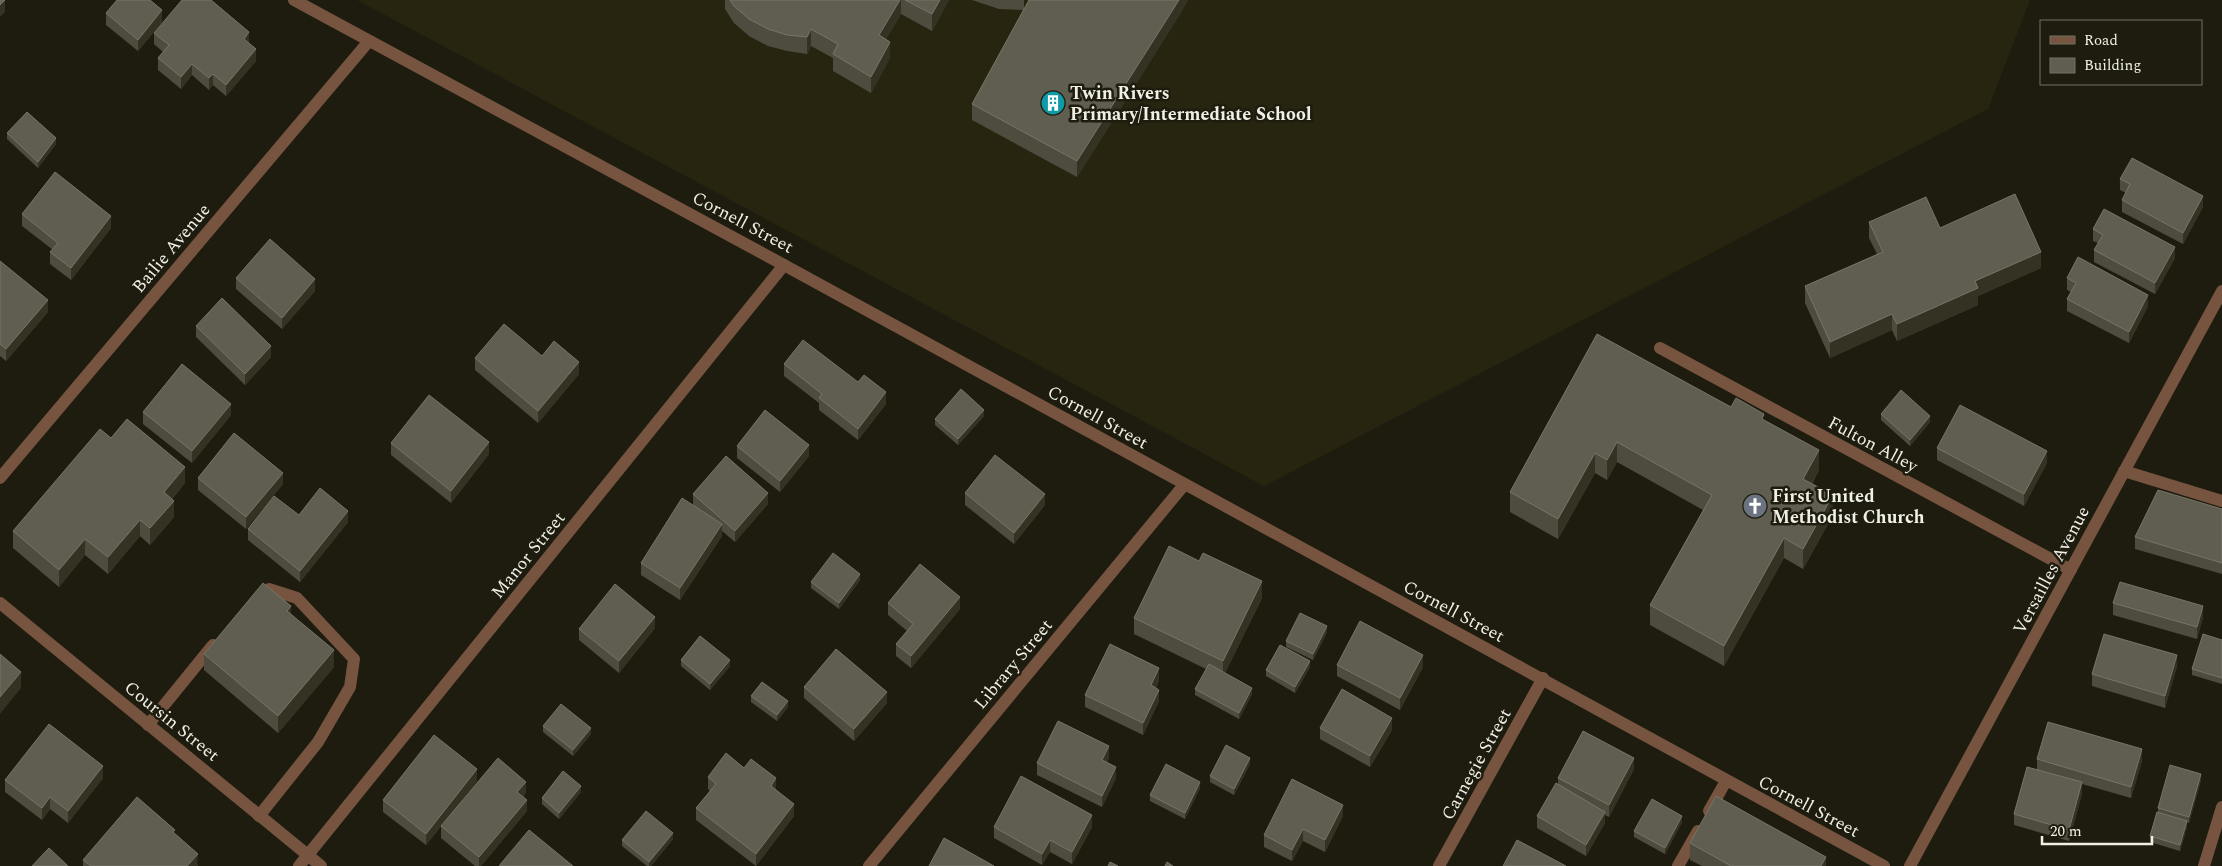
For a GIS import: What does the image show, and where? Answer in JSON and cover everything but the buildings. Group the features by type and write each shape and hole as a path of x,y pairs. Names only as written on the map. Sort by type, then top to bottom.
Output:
{"street":[{"name":"Cornell Street","path":"294,0 784,265 1884,866"},
{"name":"Bailie Avenue","path":"0,478 369,40"},
{"name":"Manor Street","path":"299,866 784,265"},
{"name":"Versailles Avenue","path":"1910,866 2222,291"},
{"name":"Fulton Alley","path":"1660,348 2071,570"},
{"path":"2124,472 2222,501"},
{"name":"Library Street","path":"869,866 1184,485"},
{"path":"248,610 269,589 297,598 354,659 350,688 318,742 259,816"},
{"name":"Coursin Street","path":"0,603 321,866"},
{"path":"148,724 219,638"},
{"name":"Carnegie Street","path":"1439,866 1542,678"},
{"path":"1678,866 1726,781"},
{"path":"2204,866 2222,807"}],"shaded area":[{"path":"357,0 2030,0 1988,109 1264,486"}],"place":[{"name":"Twin Rivers Primary/Intermediate School","path":"1053,103"},
{"name":"First United Methodist Church","path":"1755,506"}]}
